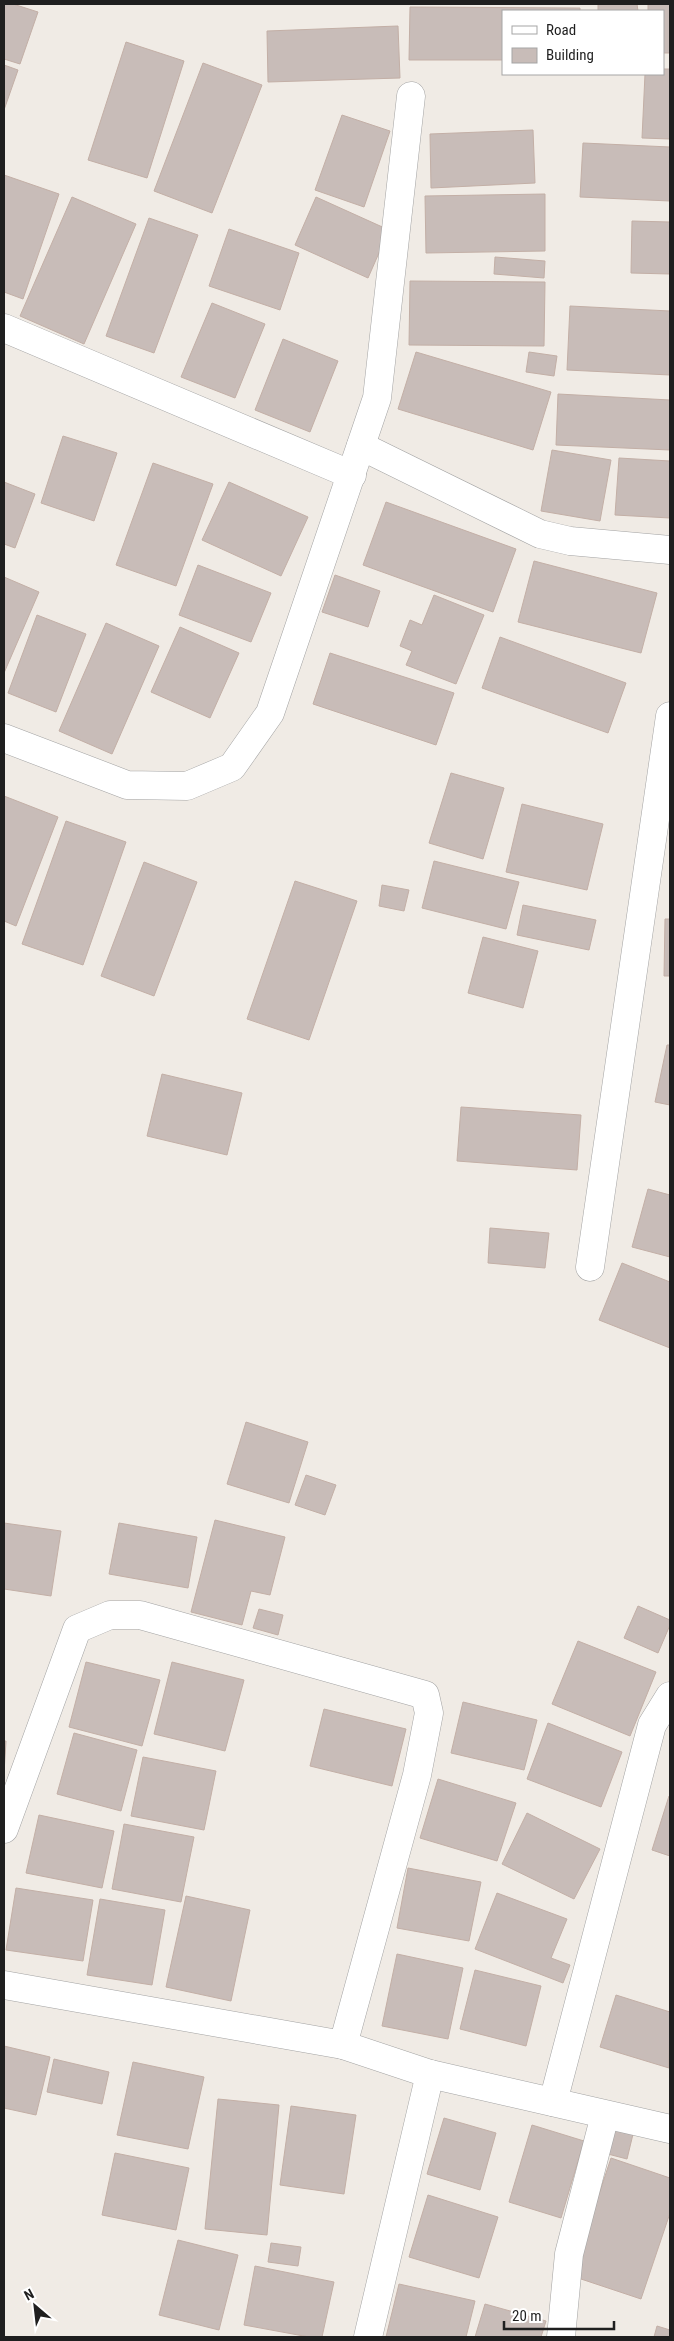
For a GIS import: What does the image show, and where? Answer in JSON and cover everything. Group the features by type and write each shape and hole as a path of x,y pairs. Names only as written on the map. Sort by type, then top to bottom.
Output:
{"street":[{"path":"4,738 127,785 187,786 232,767 270,713 377,398 411,96"},
{"path":"4,328 352,475"},
{"path":"361,446 540,534 570,540 670,550"},
{"path":"590,1267 670,716"},
{"path":"4,1830 77,1629 110,1615 140,1615 425,1695 429,1713 417,1775 343,2045"},
{"path":"553,2102 652,1725 670,1696"},
{"path":"4,1985 343,2045 430,2074 605,2115 670,2128"},
{"path":"368,2337 430,2074"},
{"path":"561,2337 569,2254 605,2115"}],"building":[{"path":"4,4 13,4 38,12 20,64 4,59"},
{"path":"598,4 637,4 638,10 598,10"},
{"path":"648,4 670,4 670,53 664,53 664,10 648,10"},
{"path":"410,7 580,8 580,10 502,10 502,60 409,60"},
{"path":"398,26 400,78 268,82 267,31"},
{"path":"126,42 184,61 147,178 88,160"},
{"path":"203,63 262,85 212,213 154,191"},
{"path":"4,65 18,70 4,110"},
{"path":"664,69 670,69 670,139 642,138 645,75 664,75"},
{"path":"342,115 390,131 364,207 315,190"},
{"path":"533,130 535,183 431,188 430,134"},
{"path":"583,143 670,147 670,201 580,197"},
{"path":"4,175 59,194 23,299 4,292"},
{"path":"545,194 545,251 426,253 425,196"},
{"path":"72,197 136,224 84,344 20,316"},
{"path":"316,197 389,230 368,278 295,245"},
{"path":"149,218 198,235 154,353 106,336"},
{"path":"632,221 670,222 670,274 631,273"},
{"path":"229,229 299,253 280,310 209,286"},
{"path":"495,257 545,261 544,278 494,274"},
{"path":"410,281 545,282 544,346 409,345"},
{"path":"212,303 265,324 235,398 181,377"},
{"path":"570,306 670,311 670,375 567,370"},
{"path":"283,339 338,361 310,432 255,410"},
{"path":"416,352 551,392 533,450 398,409"},
{"path":"529,352 557,356 554,376 526,372"},
{"path":"558,394 670,400 670,450 556,445"},
{"path":"63,436 117,453 94,521 41,503"},
{"path":"552,450 611,460 600,521 541,511"},
{"path":"619,458 670,461 670,518 615,515"},
{"path":"153,463 213,484 176,586 116,565"},
{"path":"4,482 35,494 15,548 4,544"},
{"path":"229,482 308,517 281,576 202,540"},
{"path":"386,502 516,549 493,612 363,565"},
{"path":"534,561 657,593 641,653 518,622"},
{"path":"198,565 271,593 251,642 179,615"},
{"path":"335,575 380,591 368,627 322,612"},
{"path":"4,577 39,592 4,673"},
{"path":"434,595 484,615 456,684 406,665 412,651 400,646 410,620 422,625"},
{"path":"37,615 86,634 56,712 8,693"},
{"path":"106,623 159,646 112,754 59,731"},
{"path":"180,627 239,653 210,718 151,692"},
{"path":"500,637 626,683 608,733 482,688"},
{"path":"330,653 454,693 436,745 313,704"},
{"path":"451,773 504,788 483,859 429,843"},
{"path":"4,796 58,817 16,926 4,921"},
{"path":"522,804 603,824 587,890 506,872"},
{"path":"66,821 126,842 83,965 22,944"},
{"path":"434,861 519,882 506,929 422,908"},
{"path":"144,862 197,882 154,996 101,976"},
{"path":"295,881 357,901 309,1040 247,1019"},
{"path":"382,885 409,890 404,911 379,906"},
{"path":"523,905 596,920 589,950 517,935"},
{"path":"665,919 670,919 670,976 664,976"},
{"path":"483,937 538,951 523,1008 468,993"},
{"path":"667,1045 670,1045 670,1105 655,1102"},
{"path":"162,1074 242,1093 227,1155 147,1136"},
{"path":"461,1107 581,1115 577,1170 457,1161"},
{"path":"648,1189 670,1195 670,1257 632,1247"},
{"path":"490,1228 549,1233 545,1268 488,1263"},
{"path":"622,1263 670,1282 670,1348 599,1320"},
{"path":"246,1422 308,1442 289,1503 227,1484"},
{"path":"306,1475 336,1485 325,1515 295,1505"},
{"path":"215,1520 285,1537 270,1595 251,1591 242,1625 191,1612"},
{"path":"4,1523 61,1531 51,1596 4,1589"},
{"path":"119,1523 197,1537 188,1588 109,1574"},
{"path":"638,1606 670,1620 670,1625 658,1653 624,1638"},
{"path":"259,1609 283,1615 278,1635 253,1628"},
{"path":"578,1641 656,1672 630,1736 552,1704"},
{"path":"86,1662 160,1680 142,1746 69,1727"},
{"path":"172,1662 244,1680 225,1751 154,1734"},
{"path":"463,1702 537,1720 524,1770 451,1753"},
{"path":"324,1709 406,1729 392,1786 310,1766"},
{"path":"548,1723 622,1752 601,1807 527,1779"},
{"path":"74,1733 137,1750 121,1811 57,1794"},
{"path":"4,1741 6,1741 4,1773"},
{"path":"143,1757 216,1771 204,1830 131,1816"},
{"path":"438,1779 516,1803 497,1861 420,1838"},
{"path":"670,1796 670,1856 652,1850"},
{"path":"527,1813 600,1849 574,1899 502,1864"},
{"path":"39,1815 114,1831 102,1888 26,1873"},
{"path":"124,1824 194,1837 181,1902 112,1889"},
{"path":"408,1868 481,1882 469,1941 397,1928"},
{"path":"16,1888 93,1900 83,1961 6,1950"},
{"path":"497,1893 567,1919 551,1958 570,1965 563,1983 475,1949"},
{"path":"186,1896 250,1910 231,2001 166,1987"},
{"path":"100,1899 165,1910 152,1985 87,1975"},
{"path":"397,1954 463,1968 448,2039 382,2026"},
{"path":"475,1970 541,1986 526,2046 460,2029"},
{"path":"616,1995 670,2012 669,2068 600,2047"},
{"path":"4,2046 50,2057 36,2115 4,2108"},
{"path":"54,2059 109,2072 102,2104 47,2092"},
{"path":"133,2062 204,2077 188,2149 117,2135"},
{"path":"218,2099 279,2105 267,2235 205,2229"},
{"path":"291,2106 356,2115 344,2194 280,2185"},
{"path":"444,2118 496,2133 480,2190 427,2174"},
{"path":"532,2125 584,2141 561,2218 509,2202"},
{"path":"611,2125 634,2130 627,2159 604,2153"},
{"path":"115,2153 189,2168 176,2230 102,2215"},
{"path":"611,2158 670,2178 670,2213 641,2299 572,2276"},
{"path":"428,2195 498,2217 479,2278 409,2257"},
{"path":"178,2240 238,2255 219,2330 159,2315"},
{"path":"271,2243 301,2247 298,2266 268,2262"},
{"path":"255,2266 334,2282 322,2337 309,2337 244,2325"},
{"path":"399,2284 475,2301 466,2337 386,2337"},
{"path":"485,2304 546,2321 541,2337 475,2337"},
{"path":"657,2326 670,2330 670,2337 654,2337"}]}
